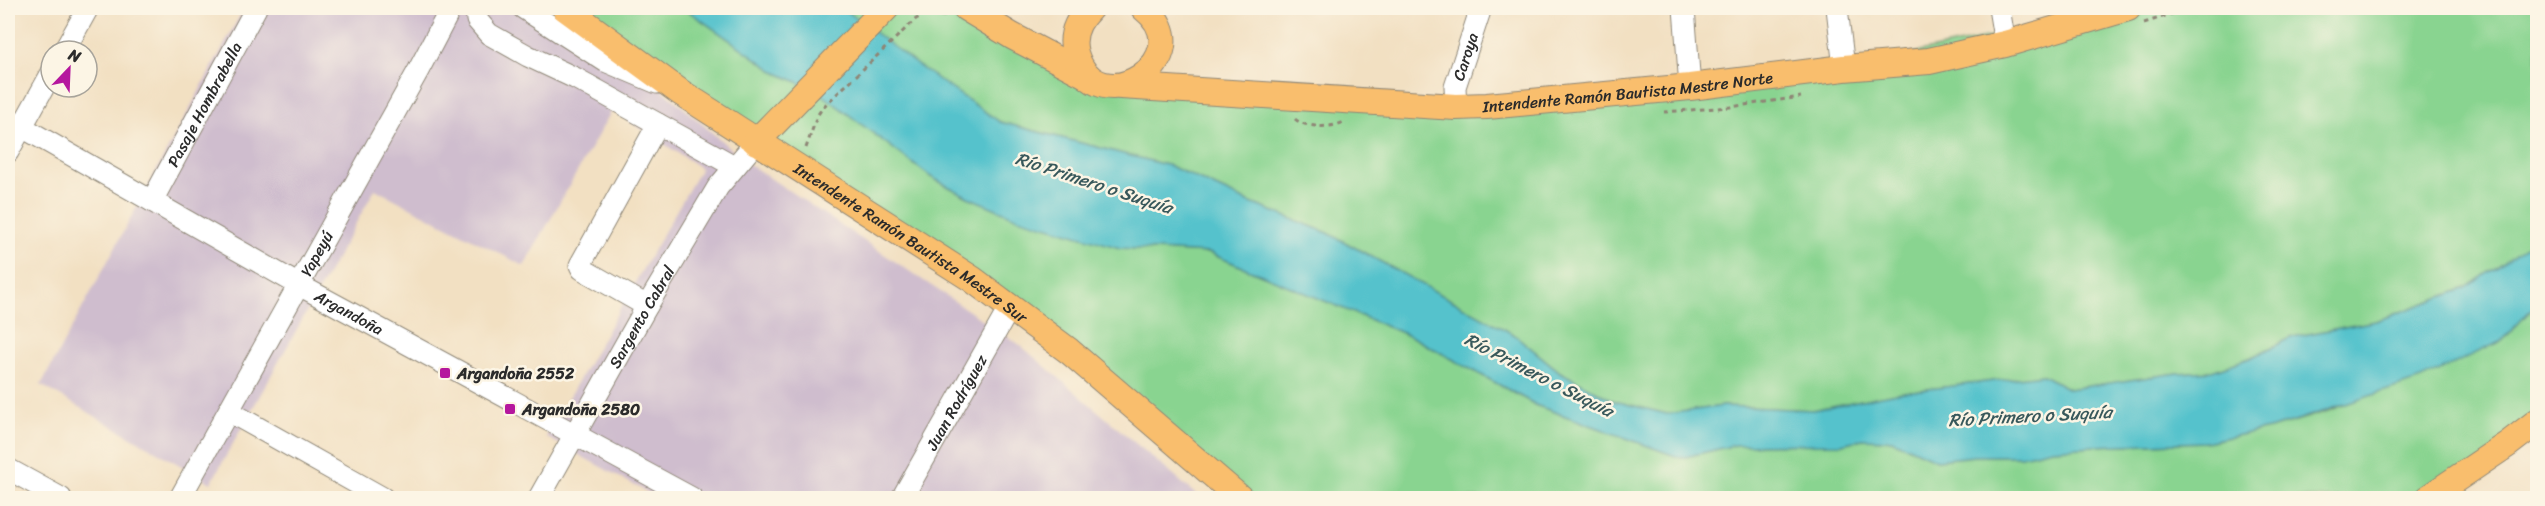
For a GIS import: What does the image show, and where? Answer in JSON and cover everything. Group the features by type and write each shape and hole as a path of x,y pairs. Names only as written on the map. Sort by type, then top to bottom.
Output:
{"main road":[{"name":"Intendente Ramón Bautista Mestre Sur","path":"565,8 680,92 972,279 1069,351 1240,498"},
{"path":"756,142 886,8"},
{"path":"966,8 1012,36 1096,81"},
{"path":"1090,8 1080,19 1074,32 1073,47 1077,61 1096,81"},
{"path":"1122,86 1136,82 1148,74 1156,63 1161,49 1161,34 1155,20 1143,8"},
{"name":"Intendente Ramón Bautista Mestre Norte","path":"1096,81 1108,85 1456,107 1690,87 1844,68 1929,61 2005,44 2128,8"},
{"path":"2428,498 2538,421"}],"street":[{"path":"71,39 88,8"},
{"name":"Pasaje Hombrabella","path":"152,201 256,8"},
{"name":"Yapeyú","path":"180,498 230,412 451,8"},
{"path":"476,8 477,20 489,34 734,166"},
{"path":"523,8 605,61 680,92"},
{"name":"Caroya","path":"1456,107 1455,87 1481,8"},
{"path":"1684,8 1690,87"},
{"path":"1837,8 1844,68"},
{"path":"1999,8 2005,44"},
{"path":"8,152 14,123 39,90"},
{"name":"Argandoña","path":"14,123 299,285 692,498"},
{"path":"647,306 582,269 580,265 658,124"},
{"name":"Sargento Cabral","path":"539,498 647,306 718,187 756,142"},
{"name":"Juan Rodríguez","path":"903,498 1010,307"},
{"path":"230,412 383,498"},
{"path":"8,469 61,498"}],"path":[{"path":"924,8 934,14"},
{"path":"823,107 908,26"}],"shaded area":[{"path":"244,8 568,8 746,162 1020,345 1200,498 658,498 546,437 701,168 612,110 524,266 375,189 211,483 41,385"}],"green space":[{"path":"565,8 684,8 777,73 816,89 931,177 968,197 1120,248 1209,253 1412,337 1538,406 1681,458 1735,445 1842,444 1862,439 1892,440 1937,460 1974,456 2021,456 2052,449 2093,446 2205,442 2273,428 2331,410 2502,341 2537,303 2537,421 2428,498 1240,498 1069,351"},
{"path":"843,8 975,8 1086,73 1456,107 1844,68 2128,8 2537,8 2537,239 2466,288 2376,321 2293,337 2250,358 2212,371 2178,373 2069,389 2043,375 1896,393 1813,410 1723,406 1667,414 1614,401 1560,372 1515,335 1328,233 1248,202 1170,166 1000,122 917,65"}],"water":[{"name":"Río Primero o Suquía","path":"684,8 843,8 917,65 1000,122 1170,166 1248,202 1328,233 1515,335 1560,372 1614,401 1667,414 1723,406 1813,410 1896,393 2043,375 2069,389 2178,373 2212,371 2250,358 2293,337 2376,321 2466,288 2537,239 2537,303 2502,341 2421,379 2273,428 2205,442 2093,446 2052,449 2021,456 1974,456 1937,460 1892,440 1862,439 1842,444 1735,445 1681,458 1538,406 1412,337 1209,253 1120,248 1018,218 968,197 931,177 816,90 777,73"}],"place":[{"name":"Argandoña 2552","path":"445,373"},
{"name":"Argandoña 2580","path":"510,409"}]}
